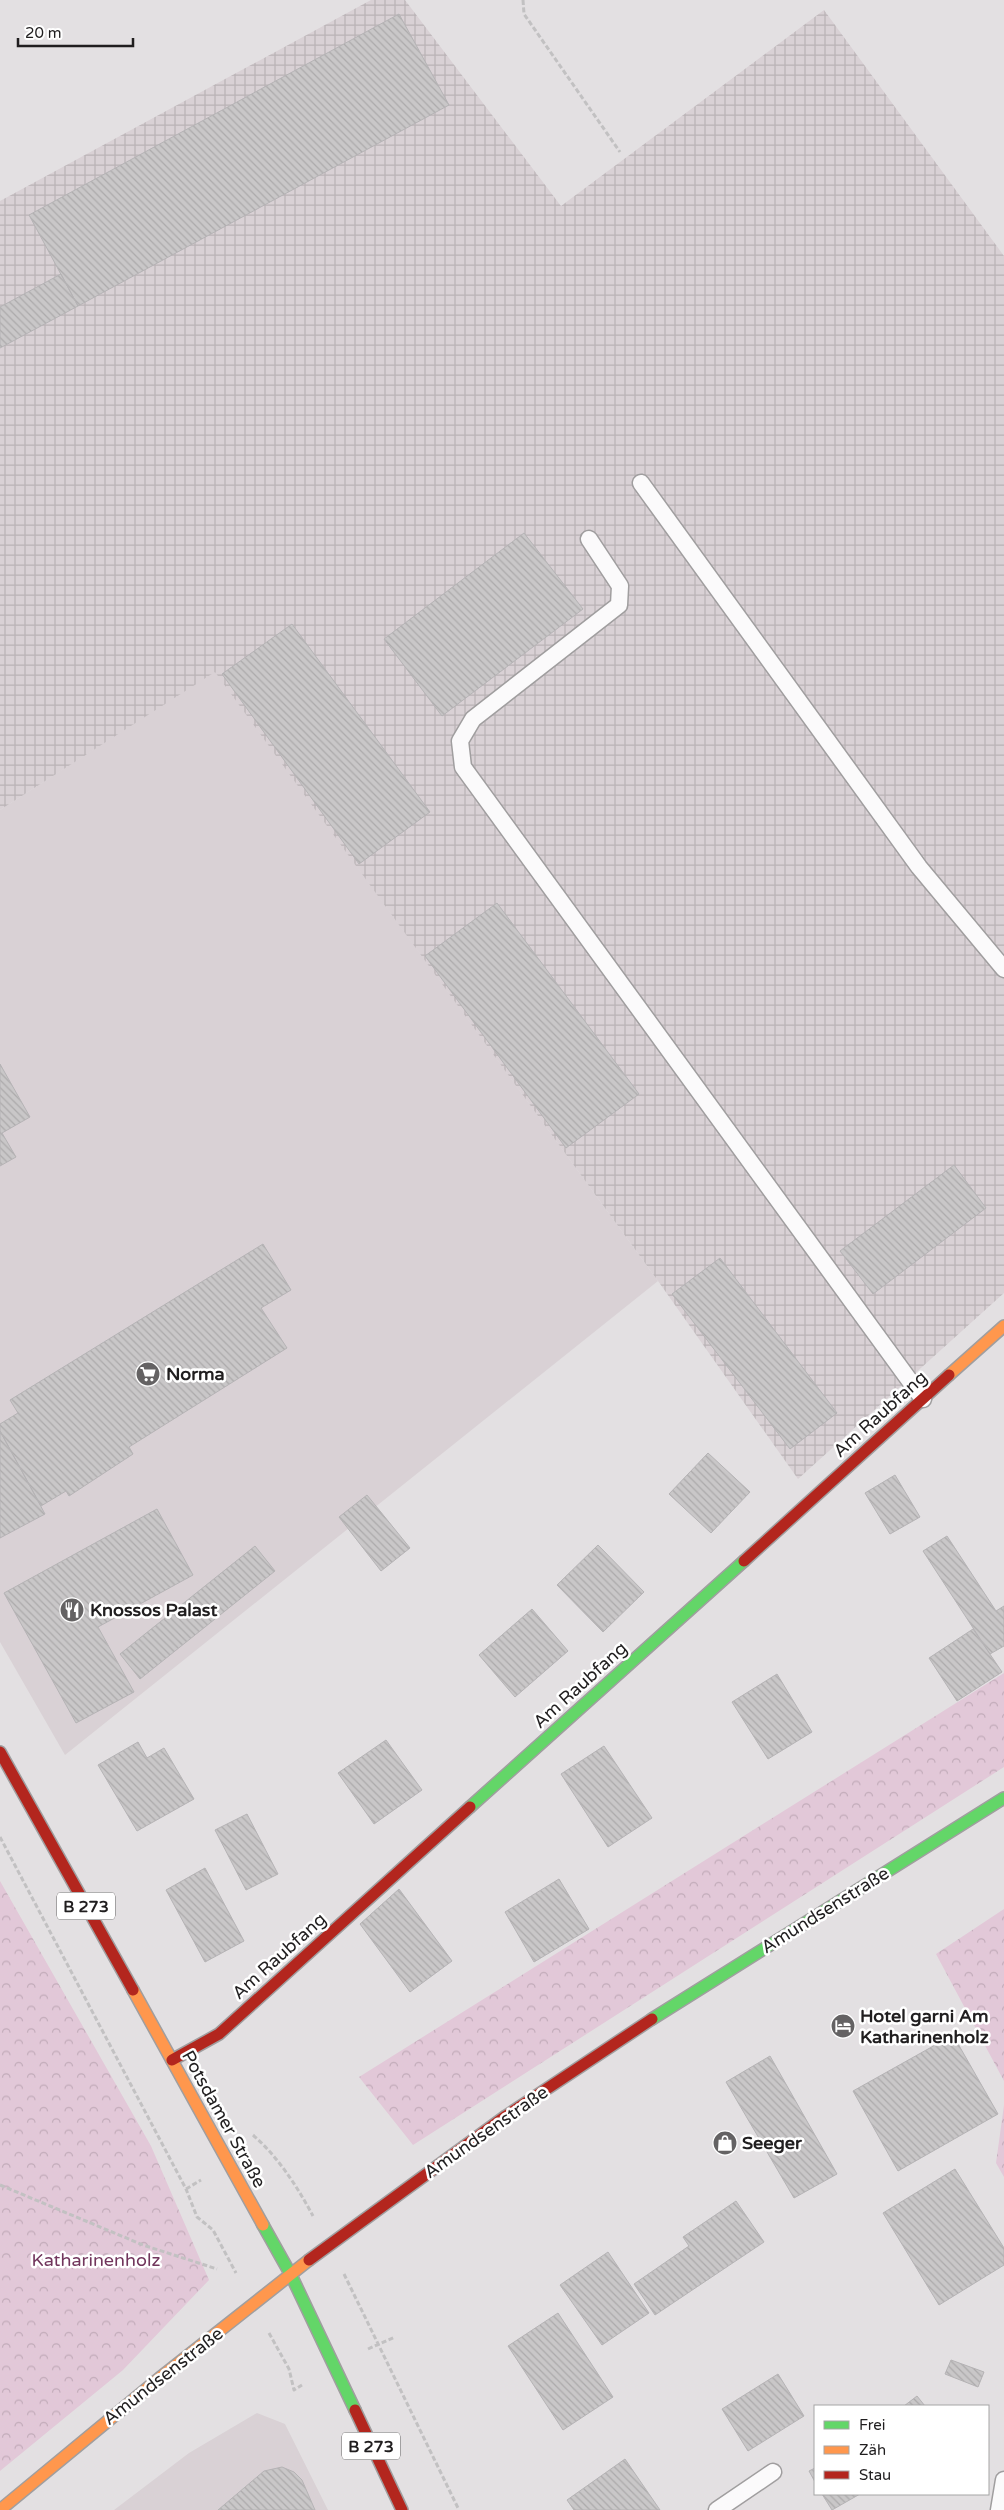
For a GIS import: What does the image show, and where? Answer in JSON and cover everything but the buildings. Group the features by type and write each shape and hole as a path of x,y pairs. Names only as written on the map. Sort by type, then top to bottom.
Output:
{"street":[{"name":"Am Raubfang","path":"172,2060 219,2034 923,1399 1001,1336"},
{"name":"Potsdamer Straße","path":"0,1752 291,2276 402,2510"},
{"name":"Amundsenstraße","path":"0,2510 147,2386 438,2164 649,2020 1004,1798"}],"lane":[{"path":"641,483 919,867 1004,969"},
{"path":"589,539 620,586 619,604 473,719 460,741 463,767 923,1399"},
{"path":"717,2510 773,2472"},
{"path":"999,2510 1004,2480"}],"path":[{"path":"523,0 524,14 620,152"},
{"path":"0,1837 186,2190 197,2217 214,2230 288,2369 294,2390 302,2385"},
{"path":"186,2190 202,2180"},
{"path":"0,2185 142,2245 217,2269"},
{"path":"350,2284 459,2510"},
{"path":"368,2349 395,2337"}],"shaded area":[{"path":"371,0 405,0 561,206 824,10 1004,256 1004,1293 798,1479 658,1281 215,672 0,810 0,201"},
{"path":"215,671 658,1281 65,1755 0,1642 0,810"},
{"path":"257,2413 285,2424 328,2510 114,2510 189,2453"}],"green space":[{"path":"1004,1673 1004,1767 413,2145 359,2077"},
{"name":"Katharinenholz","path":"0,1881 151,2146 209,2280 123,2370 0,2471"},
{"path":"1004,1909 1004,2081 936,1954"},
{"path":"1004,2105 1004,2177 996,2163"}],"traffic: fast":[{"path":"470,1807 744,1561"},
{"path":"652,2019 1004,1798"},
{"path":"263,2225 291,2275 355,2410"}],"traffic: slow":[{"path":"949,1375 1004,1326"},
{"path":"133,1990 263,2225"},
{"path":"0,2510 161,2377 309,2260"}],"traffic: jam":[{"path":"744,1561 949,1375"},
{"path":"0,1752 133,1990"},
{"path":"172,2060 219,2034 470,1807"},
{"path":"309,2260 506,2116 652,2019"},
{"path":"355,2410 402,2510"}],"place":[{"name":"Norma","path":"148,1374"},
{"name":"Knossos Palast","path":"72,1610"},
{"name":"Hotel garni Am Katharinenholz","path":"843,2026"},
{"name":"Seeger","path":"725,2143"}]}
